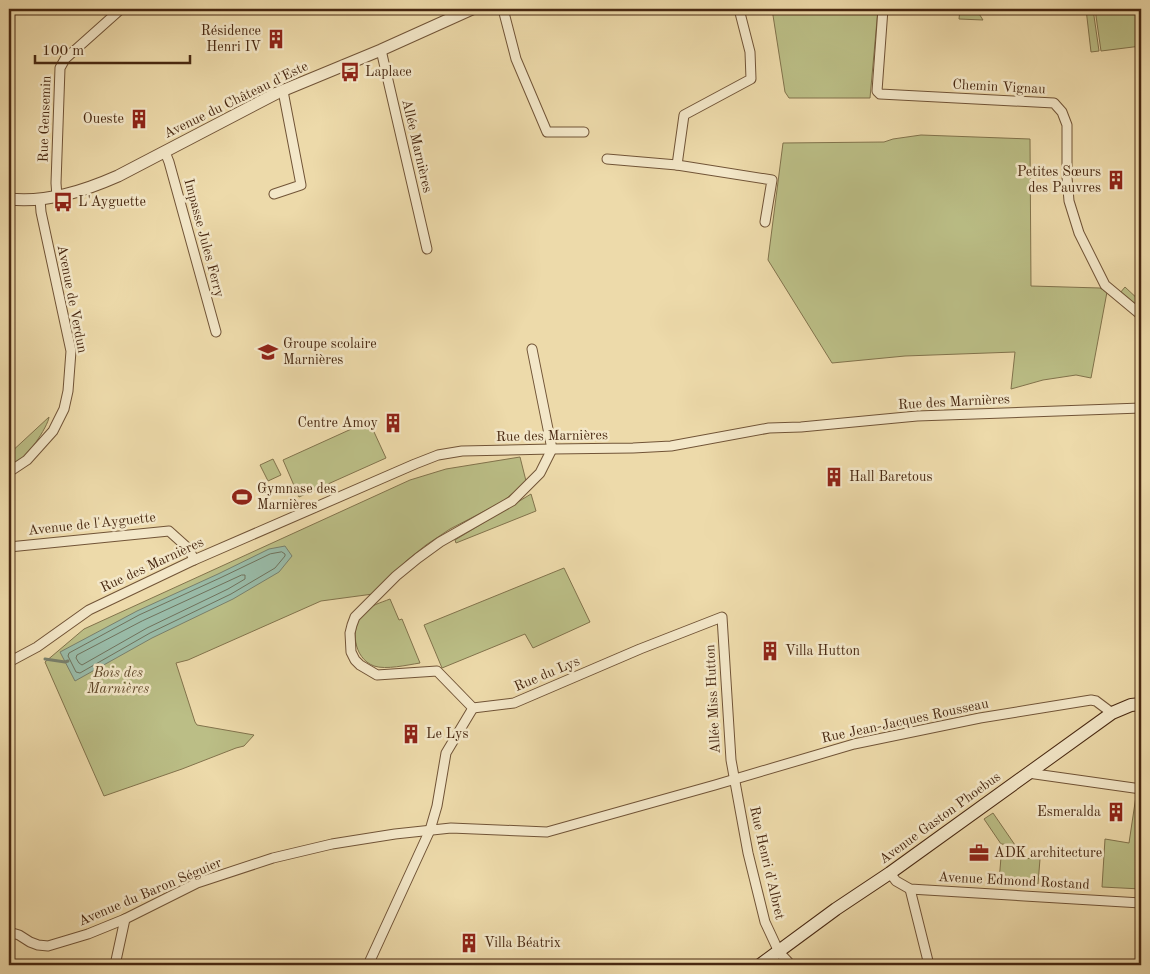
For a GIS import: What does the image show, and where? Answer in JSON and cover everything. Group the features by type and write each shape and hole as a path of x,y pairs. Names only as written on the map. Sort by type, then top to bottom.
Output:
{"main road":[{"name":"Avenue Gaston Phoebus","path":"760,965 1112,713 1131,705 1141,704"}],"street":[{"name":"Rue Gensemin","path":"57,196 60,68 65,59 122,9"},
{"name":"Avenue du Château d'Este","path":"9,199 40,199 71,194 103,183 284,90 381,50 472,9"},
{"path":"502,9 516,59 546,132 584,132"},
{"path":"678,165 684,114 751,79 750,52 739,9"},
{"name":"Chemin Vignau","path":"884,9 877,91 880,94 1054,104 1062,112 1067,124 1069,201 1079,233 1105,285 1141,315"},
{"name":"Allée Marnières","path":"381,50 427,249"},
{"path":"274,194 301,185 284,90"},
{"name":"Impasse Jules Ferry","path":"164,152 169,162 216,332"},
{"path":"607,159 678,165 772,180 766,222"},
{"name":"Avenue de Verdun","path":"9,472 27,460 53,431 64,409 68,391 71,351 41,212 40,199"},
{"path":"368,965 430,830 438,806 446,753 473,708 437,671 377,675 369,670 355,660 351,652 352,625 361,611 396,576 418,558 440,542 512,501 540,473 552,449 532,349"},
{"name":"Rue des Marnières","path":"9,662 37,647 89,610 194,560 438,455 462,451 671,446 769,428 800,427 917,416 1141,408"},
{"name":"Avenue de l'Ayguette","path":"9,547 169,531 189,549 194,560"},
{"name":"Rue du Lys","path":"473,708 514,703 640,649 722,617"},
{"name":"Allée Miss Hutton","path":"722,617 731,760 734,779"},
{"name":"Rue Jean-Jacques Rousseau","path":"430,830 451,828 547,832 854,744 980,718 1091,700 1112,713"},
{"path":"1028,773 1141,789"},
{"name":"Rue Henri d'Albret","path":"734,779 757,895 765,922 779,952 791,965"},
{"name":"Avenue du Baron Séguier","path":"9,932 38,945 48,946 88,934 125,919 197,883 272,858 332,844 430,830"},
{"path":"890,873 896,881 910,889 929,965"},
{"name":"Avenue Edmond Rostand","path":"910,889 1141,903"},
{"path":"115,965 125,919"}],"green space":[{"path":"772,9 878,9 870,98 789,98 785,92"},
{"path":"960,9 976,9 983,20 959,19"},
{"path":"1086,9 1093,9 1099,51 1091,52"},
{"path":"1095,9 1140,9 1141,46 1101,51"},
{"path":"921,135 1030,139 1031,286 1100,288 1107,292 1091,378 1076,375 1043,380 1011,389 1015,352 905,356 832,363 768,260 783,143 884,142"},
{"path":"1125,287 1141,302 1141,311 1120,293"},
{"path":"49,417 41,435 30,450 21,461 12,464 9,460 9,454"},
{"path":"369,421 386,458 299,497 283,460"},
{"name":"Bois des Marnières","path":"520,457 526,481 524,484 502,502 450,529 426,545 406,561 373,594 321,601 188,660 176,663 197,725 254,735 244,746 104,796 45,662 84,629 410,480 446,469"},
{"path":"273,459 281,475 268,481 260,465"},
{"path":"531,494 536,511 456,543 455,540"},
{"path":"564,568 590,622 533,648 525,634 442,668 424,625"},
{"path":"390,599 399,620 402,619 420,663 384,668 374,666 367,662 358,650 355,634 359,619 369,608"},
{"path":"1136,796 1141,797 1141,889 1102,887 1105,839 1129,843"},
{"path":"993,813 1015,845 1001,844 984,819"},
{"path":"1001,857 1040,859 1038,884 999,882"}],"water":[{"path":"285,546 292,556 279,572 233,599 152,638 75,681 60,652 137,611 269,549"}],"waterway":[{"path":"45,659 68,661"}],"place":[{"name":"Résidence Henri IV","path":"276,39"},
{"name":"Laplace","path":"350,72"},
{"name":"Oueste","path":"139,119"},
{"name":"Petites Sœurs des Pauvres","path":"1116,180"},
{"name":"L'Ayguette","path":"63,202"},
{"name":"Groupe scolaire Marnières","path":"268,352"},
{"name":"Centre Amoy","path":"393,423"},
{"name":"Hall Baretous","path":"834,477"},
{"name":"Gymnase des Marnières","path":"242,497"},
{"name":"Villa Hutton","path":"770,651"},
{"name":"Le Lys","path":"411,734"},
{"name":"Esmeralda","path":"1116,812"},
{"name":"ADK architecture","path":"979,853"},
{"name":"Villa Béatrix","path":"469,943"}]}
